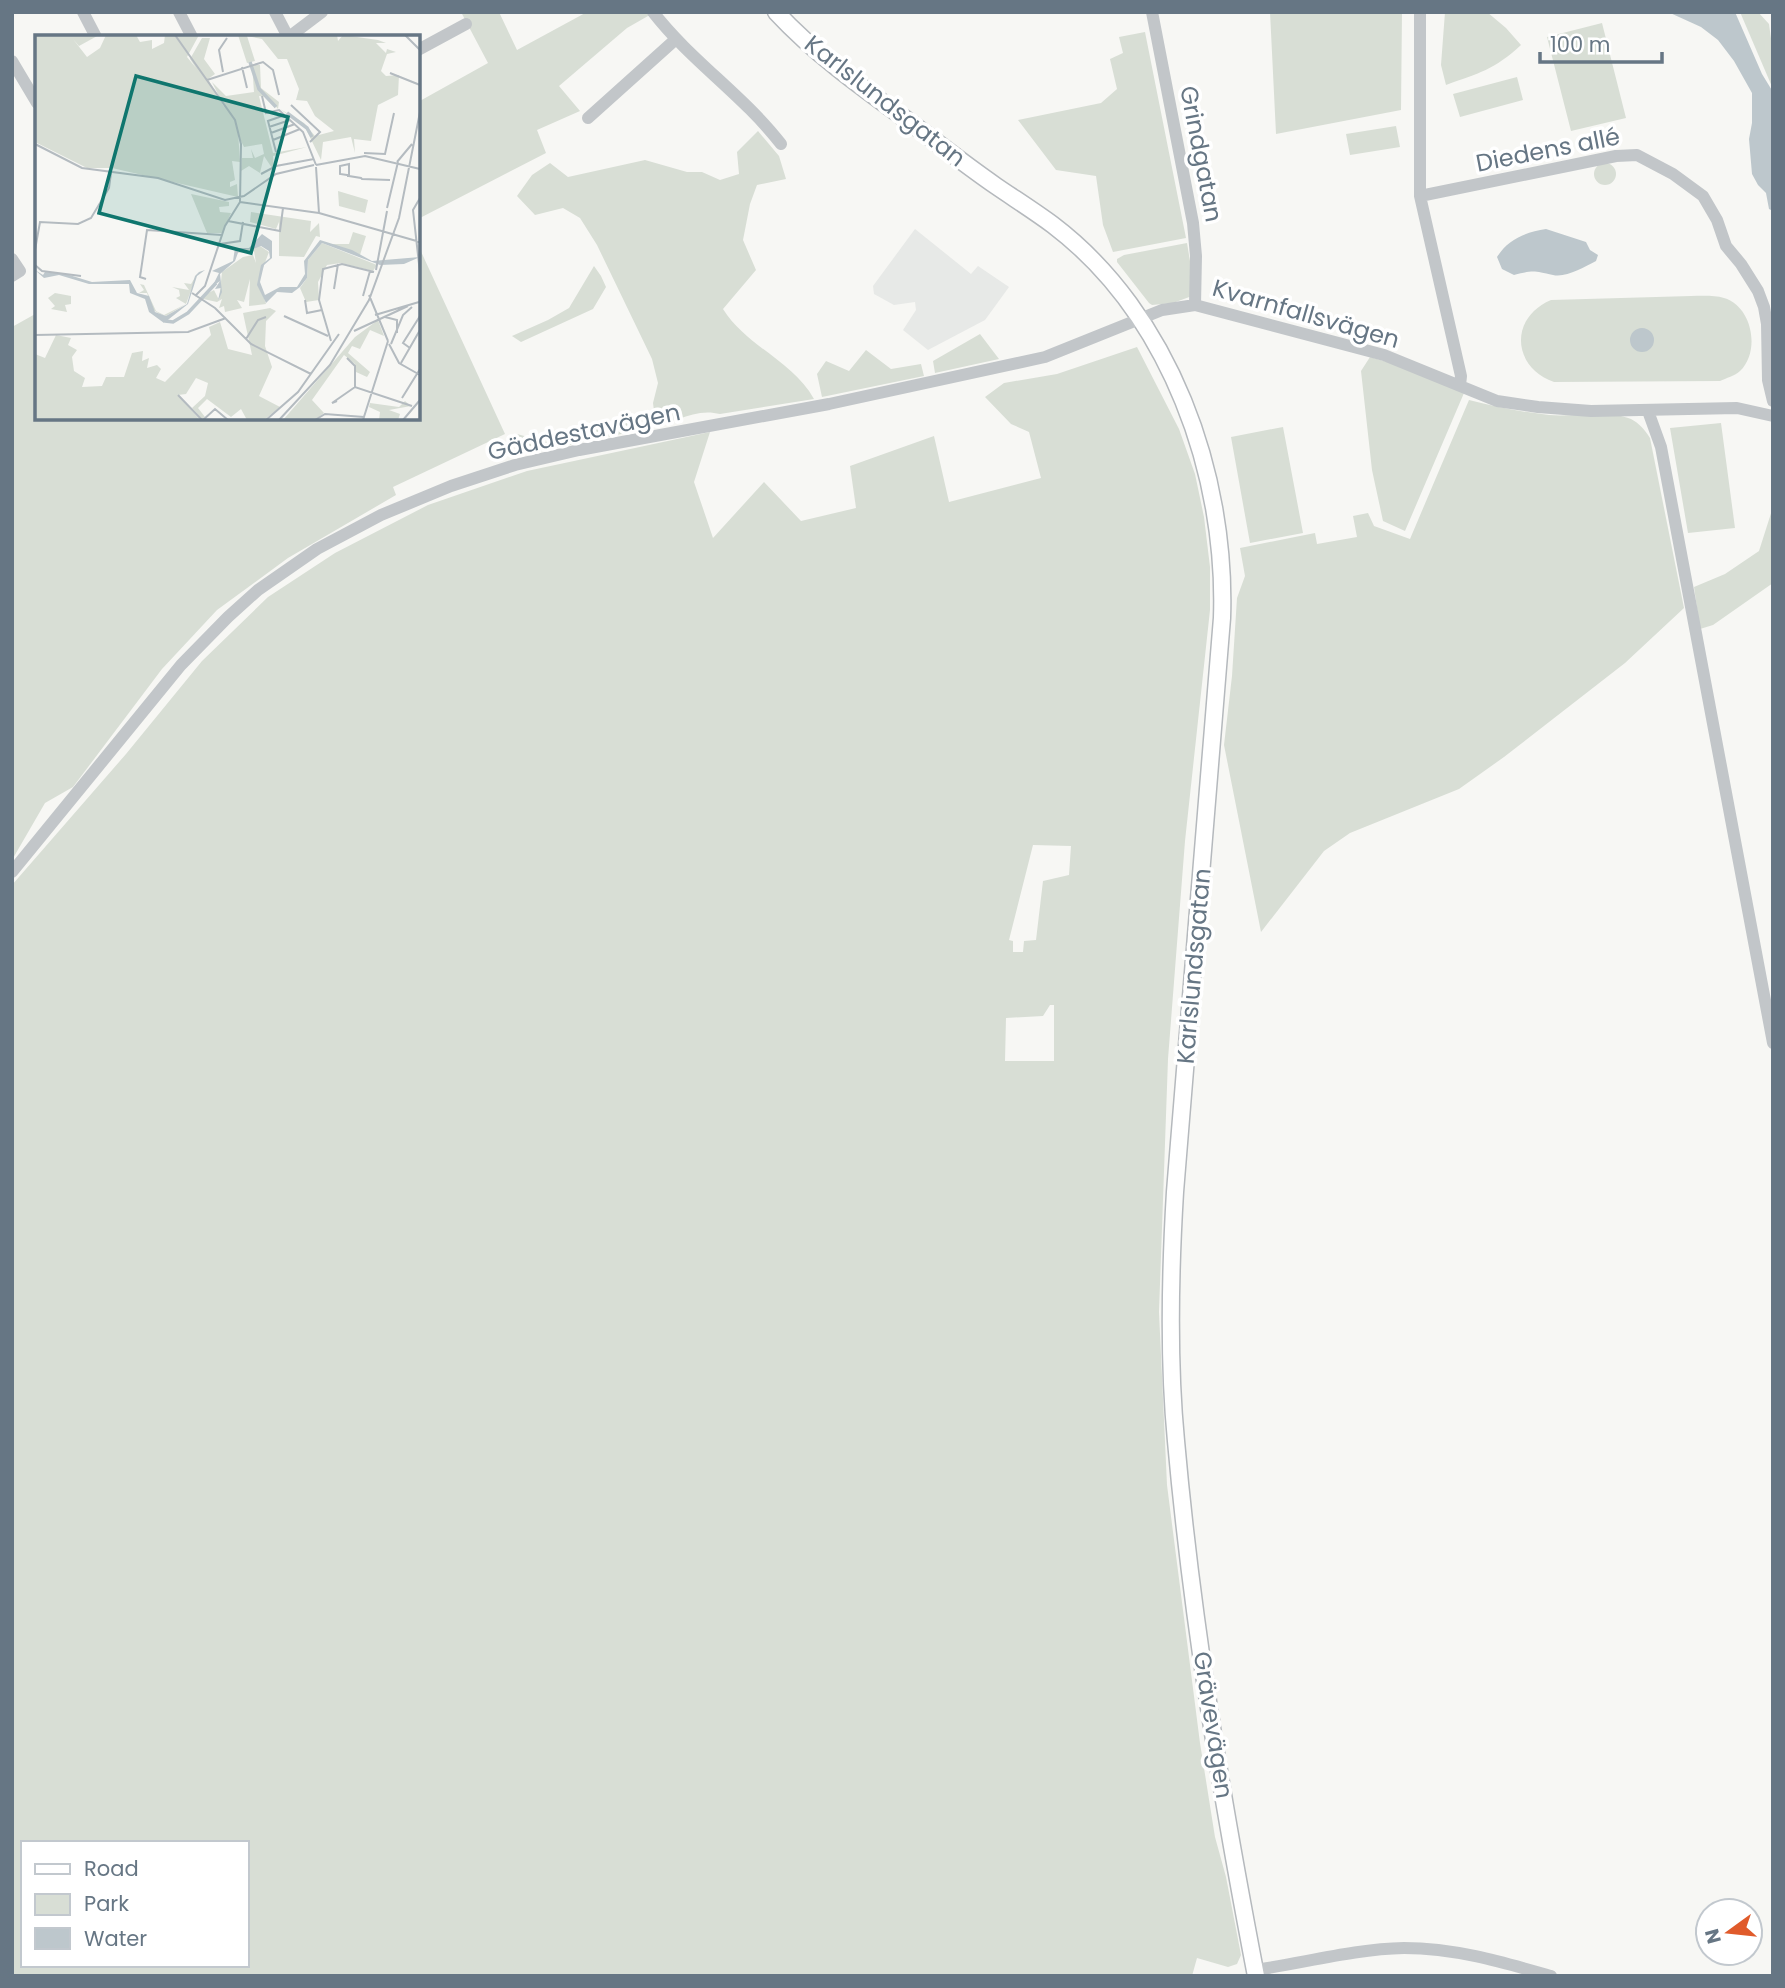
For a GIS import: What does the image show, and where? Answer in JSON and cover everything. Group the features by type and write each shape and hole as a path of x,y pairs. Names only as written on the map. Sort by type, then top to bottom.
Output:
{"main road":[{"name":"Karlslundsgatan","path":"776,12 816,51 996,186 1092,272 1136,321 1171,387 1204,462 1221,548 1223,596 1173,1222 1172,1375 1179,1473"},
{"name":"Grävevägen","path":"1179,1473 1213,1727 1255,1973"}],"street":[{"path":"83,12 95,35"},
{"path":"179,12 191,35"},
{"path":"275,12 288,35"},
{"path":"292,35 322,12"},
{"path":"653,12 676,39 755,112 781,144"},
{"name":"Grindgatan","path":"1152,12 1193,223 1196,256 1195,305"},
{"path":"1420,12 1420,196 1461,376 1460,385"},
{"path":"420,49 466,24"},
{"path":"588,118 676,39"},
{"path":"12,61 35,100"},
{"name":"Diedens allé","path":"1420,196 1616,156 1637,155 1673,174 1703,196 1717,219 1726,246 1758,291 1767,324 1772,416"},
{"path":"12,259 20,271 12,276"},
{"name":"Kvarnfallsvägen","path":"1136,321 1162,310 1195,305 1384,355 1497,401 1528,406 1591,411 1737,408 1772,416"},
{"name":"Gäddestavägen","path":"12,872 212,632 258,590 286,569 338,537 382,515 451,486 523,463 981,372 1045,357 1136,321"},
{"path":"1648,411 1661,447 1773,1043"},
{"path":"1255,1973 1341,1955 1402,1948 1477,1956 1551,1976"}],"shaded area":[{"path":"915,229 971,274 978,266 1009,287 985,320 928,350 903,330 916,310 915,302 894,305 874,294 873,286"}],"green space":[{"path":"461,12 499,12 517,50 587,12 655,12 627,28 559,86 580,111 537,130 546,153 420,218 420,101 488,63"},
{"path":"1270,12 1402,12 1401,110 1276,134"},
{"path":"1445,12 1487,12 1521,45 1494,65 1446,85 1441,65"},
{"path":"1740,12 1758,12 1769,24 1773,53 1773,89"},
{"path":"1602,23 1626,118 1571,131 1547,37"},
{"path":"1145,32 1186,238 1113,252 1103,225 1096,176 1056,170 1018,120 1101,103 1117,89 1110,59 1123,53 1119,37"},
{"path":"1517,77 1523,100 1460,117 1453,94"},
{"path":"1396,126 1400,147 1350,155 1346,134"},
{"path":"758,131 779,156 786,179 757,185 743,240 756,270 723,309 744,333 794,374 814,399 720,414 693,414 649,426 646,421 655,419 653,403 658,383 652,359 597,245 580,218 563,208 535,215 517,196 532,175 550,163 568,177 645,160 687,172 702,172 720,180 739,174 737,152"},
{"path":"1605,163 1613,166 1616,174 1613,182 1605,185 1597,182 1594,174 1597,166"},
{"path":"1187,243 1192,273 1192,296 1173,303 1149,303 1117,262 1117,259 1124,255"},
{"path":"420,249 505,434 393,487 396,495 288,558 217,610 162,669 73,787 45,803 12,860 12,327 35,314 35,420 420,420"},
{"path":"594,266 606,287 593,309 521,342 512,336 569,308"},
{"path":"1691,296 1724,298 1734,303 1747,319 1752,341 1750,352 1736,374 1720,381 1554,382 1540,375 1524,354 1522,330 1528,318 1537,308 1551,300"},
{"path":"980,334 999,359 935,373 933,361"},
{"path":"1137,347 1179,429 1195,474 1204,517 1210,567 1210,610 1185,841 1168,1059 1159,1312 1167,1485 1200,1743 1215,1837 1226,1877 1241,1955 1237,1964 1228,1967 1197,1958 1192,1976 12,1976 12,885 126,754 202,661 268,597 335,553 428,505 527,471 710,432 694,482 713,538 764,482 801,521 856,508 850,466 934,436 949,502 1041,478 1029,432 1011,424 985,397 1004,383 1057,374","holes":["1033,845 1071,846 1069,875 1043,881 1036,940 1024,941 1023,952 1013,952 1013,941 1009,940","1050,1005 1054,1005 1054,1061 1005,1061 1006,1018 1043,1016"]},
{"path":"866,350 891,369 921,364 924,376 822,397 817,374 826,361 849,371"},
{"path":"1370,357 1401,366 1464,393 1405,531 1383,521 1372,470 1361,371"},
{"path":"1469,400 1549,415 1622,416 1639,425 1650,438 1684,608 1625,663 1459,789 1350,833 1324,851 1261,932 1224,745 1237,598 1245,576 1240,548 1315,533 1317,544 1357,537 1353,516 1368,513 1374,526 1410,539"},
{"path":"634,420 635,431 533,453 525,450 517,434 546,442"},
{"path":"1721,423 1735,528 1688,533 1670,428"},
{"path":"1283,427 1303,533 1250,543 1231,437"},
{"path":"1773,507 1773,583 1713,625 1700,629 1694,587 1725,574 1759,551"}],"water":[{"path":"1668,12 1735,12 1762,74 1773,92 1773,211 1769,209 1766,193 1752,174 1749,139 1752,93 1734,61 1718,40 1701,27"},
{"path":"1546,229 1586,242 1590,250 1598,255 1596,261 1558,276 1534,272 1514,275 1502,269 1497,257 1506,245 1525,234"},
{"path":"1642,328 1651,331 1654,340 1651,349 1642,352 1633,349 1630,340 1633,331"}]}
